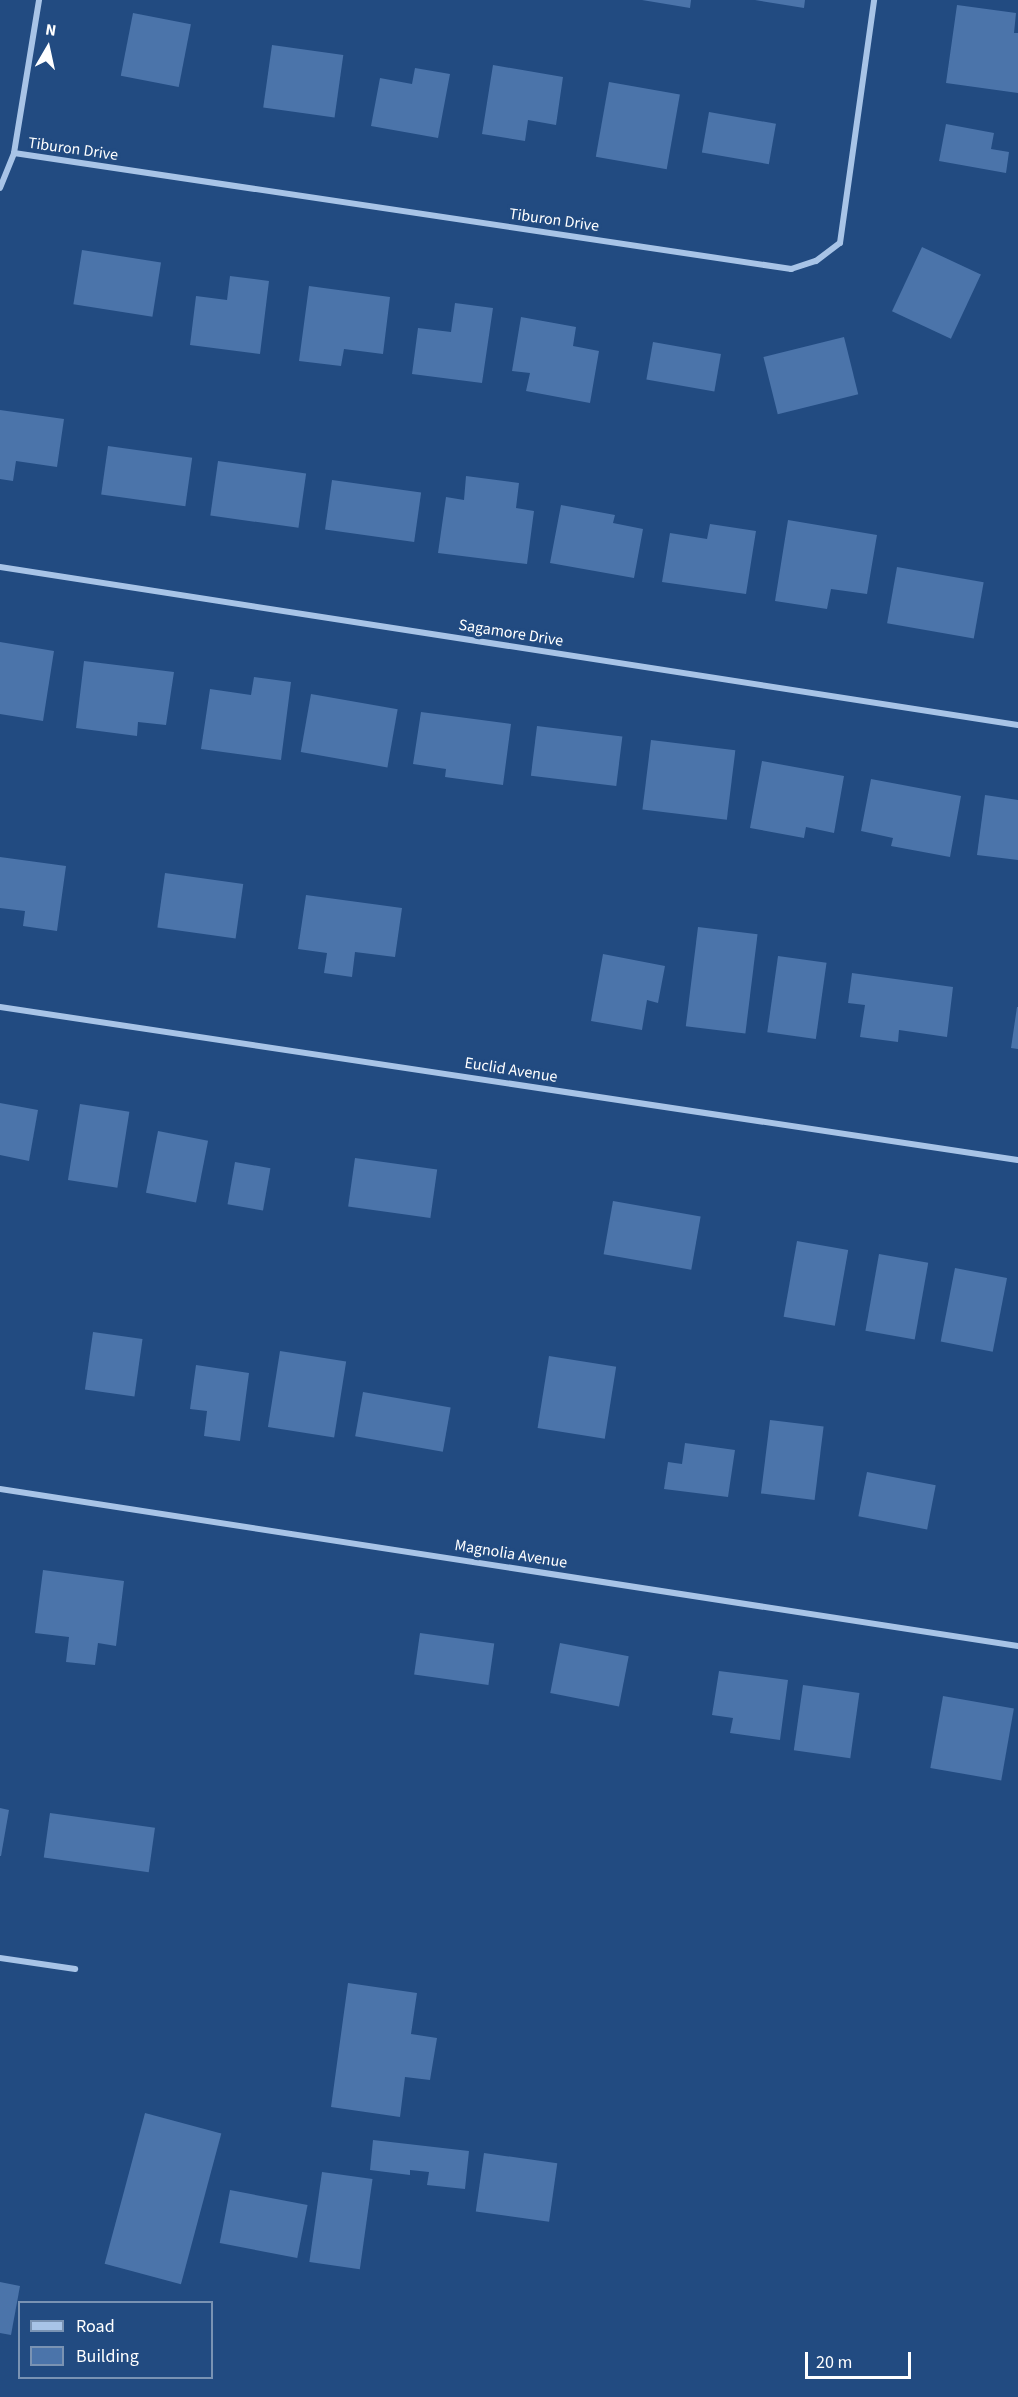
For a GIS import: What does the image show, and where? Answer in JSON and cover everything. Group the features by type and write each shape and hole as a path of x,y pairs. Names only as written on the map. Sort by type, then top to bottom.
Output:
{"street":[{"path":"0,188 14,153 39,0"},
{"name":"Tiburon Drive","path":"14,153 791,269 816,261 840,243 874,0"},
{"name":"Sagamore Drive","path":"0,567 1018,725"},
{"name":"Euclid Avenue","path":"0,1007 1018,1160"},
{"name":"Magnolia Avenue","path":"0,1490 1018,1646"},
{"path":"0,1958 75,1969"}],"building":[{"path":"642,0 691,0 690,8"},
{"path":"755,0 805,0 804,8"},
{"path":"957,5 1016,13 1014,33 1018,33 1018,93 946,83"},
{"path":"133,13 191,24 179,87 121,76"},
{"path":"272,45 343,55 335,117 263,107"},
{"path":"493,65 563,77 556,125 528,120 525,141 482,134"},
{"path":"415,68 450,74 438,138 371,126 380,78 412,84"},
{"path":"609,82 680,95 667,169 596,157"},
{"path":"709,112 776,124 769,164 702,152"},
{"path":"946,124 994,133 991,149 1009,152 1006,173 939,161"},
{"path":"922,247 981,274 951,339 892,311"},
{"path":"82,250 161,263 152,317 73,304"},
{"path":"230,276 269,281 260,354 190,345 196,296 227,300"},
{"path":"309,286 390,297 383,354 344,349 341,366 299,361"},
{"path":"455,303 493,308 482,383 412,374 418,328 451,332"},
{"path":"521,317 576,327 573,346 599,351 590,403 526,391 530,373 512,371"},
{"path":"844,337 858,394 778,414 763,357"},
{"path":"653,342 721,354 714,391 646,379"},
{"path":"0,410 64,419 57,467 16,461 13,481 0,479"},
{"path":"108,446 192,458 185,506 101,495"},
{"path":"218,461 306,473 298,528 210,515"},
{"path":"466,476 519,483 516,508 534,511 527,564 438,553 446,497 464,500"},
{"path":"332,480 421,493 414,542 325,530"},
{"path":"561,505 615,515 613,523 643,529 634,578 550,563"},
{"path":"788,520 877,535 867,594 831,589 827,609 775,601"},
{"path":"710,524 756,531 746,594 662,582 670,533 707,539"},
{"path":"897,567 984,582 974,638 887,623"},
{"path":"0,642 54,651 43,721 0,714"},
{"path":"84,661 174,672 166,725 138,722 137,736 76,728"},
{"path":"254,677 291,682 281,760 201,749 210,689 251,695"},
{"path":"311,694 398,709 387,767 301,752"},
{"path":"421,712 511,724 503,785 445,777 446,769 413,764"},
{"path":"537,726 622,736 616,786 531,776"},
{"path":"651,740 735,750 727,820 642,809"},
{"path":"762,761 844,776 834,833 806,827 804,838 750,828"},
{"path":"871,779 961,796 950,857 891,846 893,838 861,831"},
{"path":"985,795 1018,800 1018,860 977,855"},
{"path":"0,857 66,866 57,931 23,926 25,911 0,908"},
{"path":"165,873 243,884 236,938 157,927"},
{"path":"306,895 402,908 395,957 355,952 352,977 324,973 327,953 298,949"},
{"path":"698,927 758,934 745,1034 686,1026"},
{"path":"603,954 665,966 658,1003 647,1000 642,1030 591,1021"},
{"path":"778,956 827,963 816,1039 767,1032"},
{"path":"852,973 953,987 947,1037 899,1030 898,1042 860,1037 865,1005 848,1003"},
{"path":"1018,1007 1018,1049 1011,1048"},
{"path":"0,1103 38,1110 29,1161 0,1155"},
{"path":"80,1104 129,1112 117,1188 68,1180"},
{"path":"158,1131 208,1141 196,1203 146,1193"},
{"path":"355,1158 437,1170 430,1218 348,1207"},
{"path":"235,1162 270,1168 263,1211 228,1204"},
{"path":"613,1201 701,1216 691,1270 604,1254"},
{"path":"797,1241 848,1250 835,1326 784,1317"},
{"path":"879,1254 928,1263 915,1339 865,1331"},
{"path":"955,1268 1007,1278 993,1352 941,1342"},
{"path":"93,1332 143,1339 134,1396 85,1389"},
{"path":"280,1351 346,1361 334,1438 268,1427"},
{"path":"549,1356 616,1367 605,1439 538,1428"},
{"path":"196,1365 249,1373 240,1441 204,1436 207,1411 190,1409"},
{"path":"363,1392 451,1407 443,1452 355,1436"},
{"path":"770,1420 824,1427 815,1500 761,1493"},
{"path":"685,1443 735,1450 728,1497 664,1489 668,1462 682,1464"},
{"path":"867,1472 936,1485 927,1530 858,1516"},
{"path":"43,1570 124,1581 116,1646 98,1643 95,1665 66,1662 69,1637 35,1633"},
{"path":"420,1633 494,1643 488,1685 414,1675"},
{"path":"560,1643 629,1656 619,1706 550,1693"},
{"path":"719,1671 788,1680 780,1740 730,1733 733,1718 712,1715"},
{"path":"803,1685 859,1693 850,1758 794,1750"},
{"path":"943,1696 1014,1709 1001,1780 930,1768"},
{"path":"0,1808 9,1810 1,1856 0,1856"},
{"path":"50,1813 155,1828 149,1872 44,1858"},
{"path":"348,1983 417,1993 411,2034 437,2038 430,2080 405,2077 400,2117 331,2107"},
{"path":"145,2113 221,2133 181,2284 105,2264"},
{"path":"373,2140 469,2151 465,2189 427,2185 429,2172 410,2170 410,2175 370,2170"},
{"path":"484,2153 557,2163 549,2222 476,2211"},
{"path":"322,2172 373,2179 360,2269 309,2262"},
{"path":"230,2190 308,2205 297,2258 220,2243"},
{"path":"0,2282 20,2286 11,2335 0,2333"}]}
